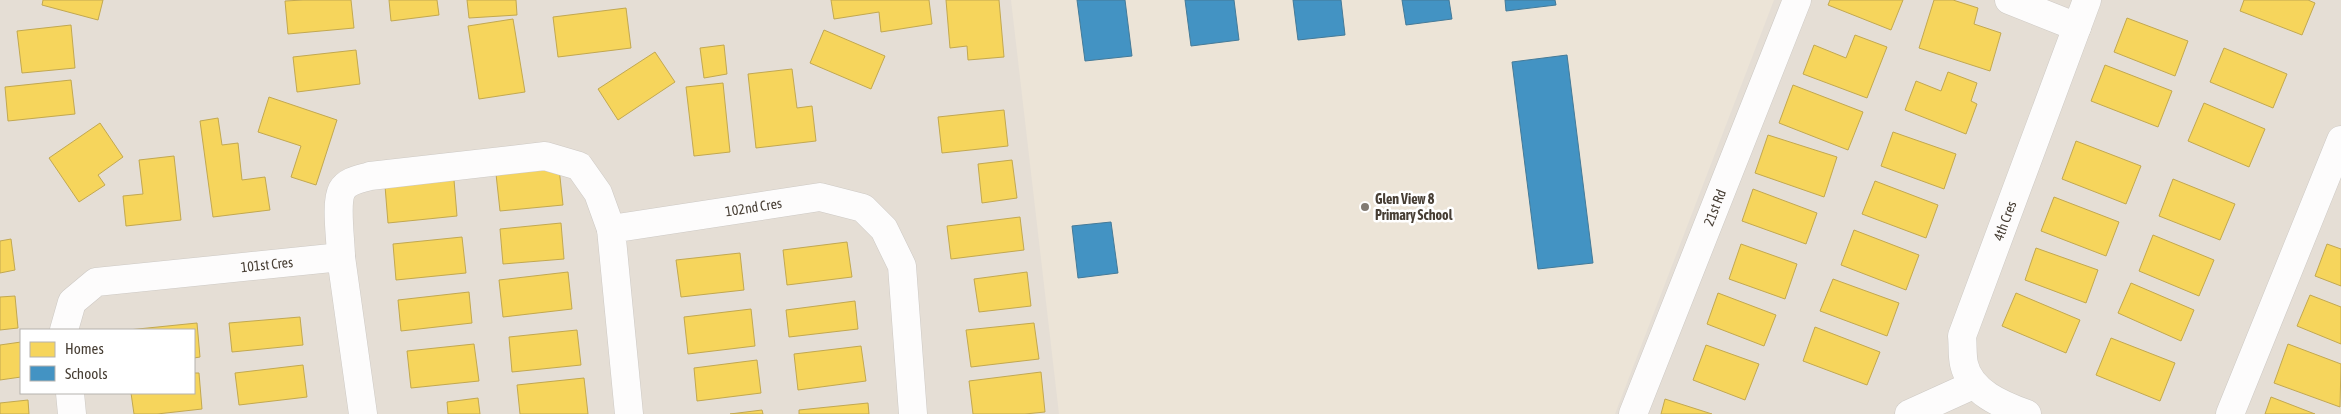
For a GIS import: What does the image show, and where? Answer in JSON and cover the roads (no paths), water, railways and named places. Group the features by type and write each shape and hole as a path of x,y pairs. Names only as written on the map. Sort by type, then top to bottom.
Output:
{"street":[{"name":"21st Rd","path":"1633,414 1797,0"},
{"path":"2009,0 2077,27"},
{"name":"4th Cres","path":"1973,385 1964,365 1962,336 2087,0"},
{"path":"2230,414 2341,140"},
{"path":"363,414 341,257 339,205 342,190 351,182 370,176 545,156 579,166 598,193 611,229 629,414"},
{"name":"102nd Cres","path":"611,229 820,197 863,208 884,230 902,266 913,414"},
{"name":"101st Cres","path":"64,329 72,302 96,282 341,257"},
{"path":"1910,414 1973,385 2006,406 2027,414"},
{"path":"70,394 72,414"}],"place":[{"name":"Glen View 8 Primary School","path":"1365,207"}]}
